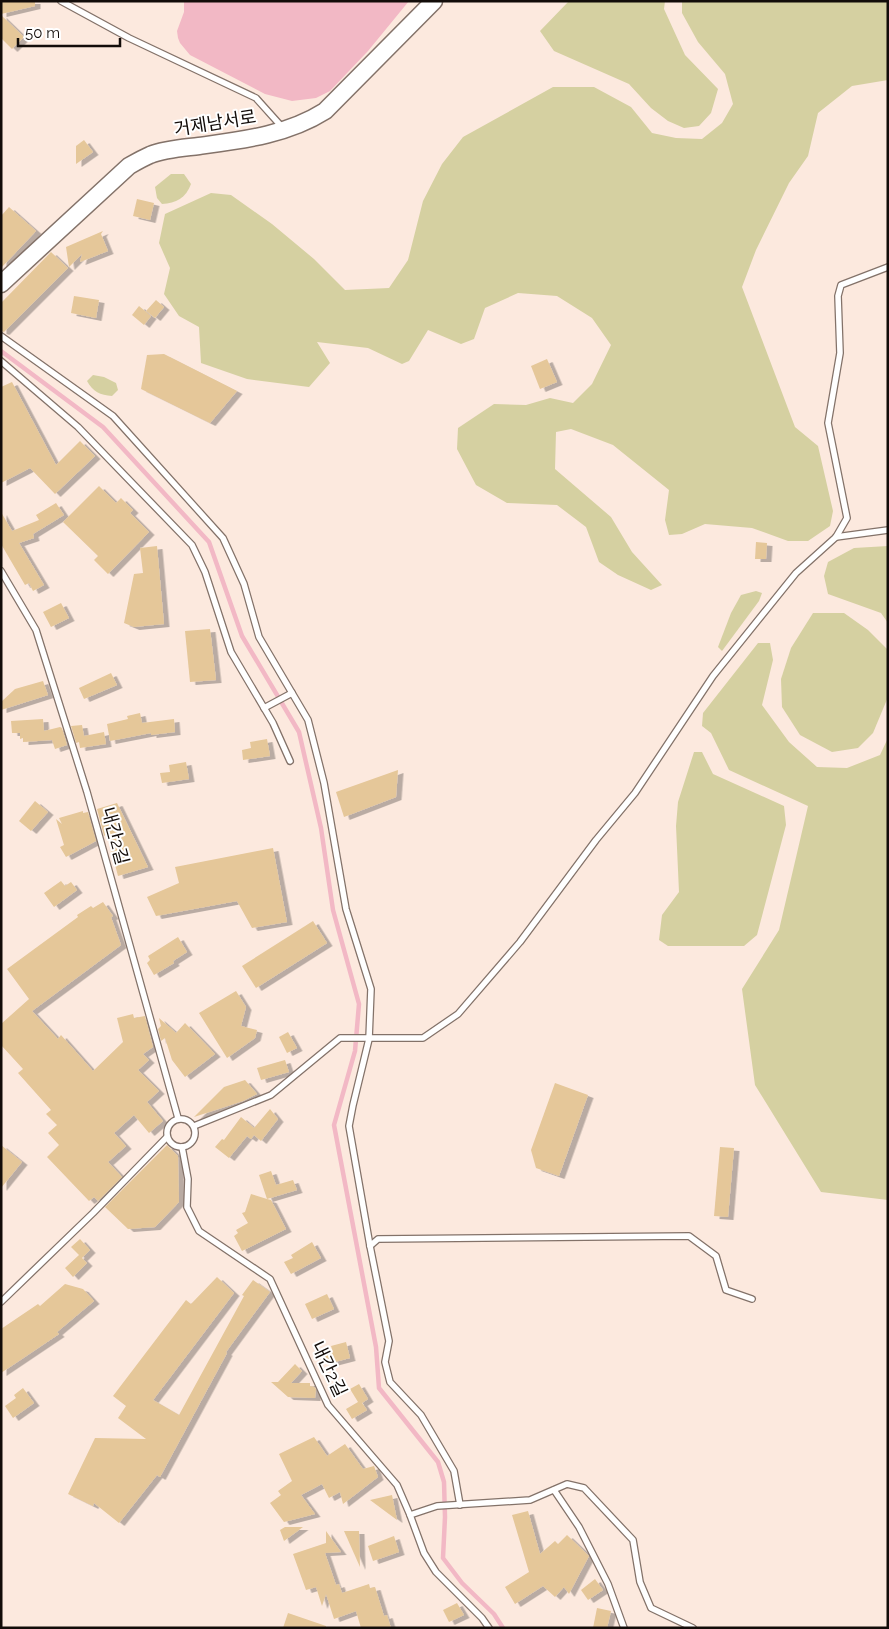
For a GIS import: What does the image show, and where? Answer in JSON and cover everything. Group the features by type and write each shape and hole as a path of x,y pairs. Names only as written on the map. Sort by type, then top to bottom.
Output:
{"main road":[{"name":"거제남서로","path":"1,284 129,166 151,155 174,149 237,140 285,130 308,122 325,112 434,1"}],"lane":[{"path":"61,1 129,38 256,98 285,130"},
{"path":"194,1126 271,1095 340,1038 423,1038 458,1014 520,942 596,840 635,793 713,676 796,573 836,537 847,518 828,423 840,353 838,296 841,285 888,267"},
{"path":"1,336 113,416 223,538 244,584 258,636 308,720 324,783 346,909 371,990 369,1039 352,1105 349,1126 389,1341 385,1362 390,1382 421,1415 454,1471 460,1505"},
{"path":"1,361 78,427 192,545 205,572 231,652 273,723 290,761"},
{"path":"836,537 888,530"},
{"name":"내간2길","path":"1,572 36,630 87,792 178,1118"},
{"path":"264,708 292,693"},
{"path":"1,1302 93,1214 167,1137 169,1126 173,1120 178,1118 186,1120 194,1126 195,1138 188,1146 173,1145 167,1137"},
{"name":"내간2길","path":"182,1147 188,1178 188,1207 199,1232 270,1278 328,1405 396,1485 410,1515 424,1553 436,1572 482,1618 489,1628"},
{"path":"370,1246 378,1239 689,1236 716,1256 726,1290 752,1299"},
{"path":"410,1515 437,1506 530,1500 567,1484 584,1488 633,1540 640,1582 651,1608 693,1628"},
{"path":"554,1490 579,1527 608,1584 624,1628"}],"shaded area":[{"path":"184,1 409,1 368,51 330,91 316,98 292,101 265,94 190,55 180,43 177,31 184,12"},
{"path":"569,1 665,1 664,9 685,55 718,89 711,113 699,126 684,128 668,121 651,108 629,84 554,51 540,31"},
{"path":"682,1 888,1 888,80 852,86 818,113 808,156 789,183 756,250 742,287 795,427 818,446 833,511 830,526 808,541 788,541 752,528 705,524 682,534 669,535 665,520 669,490 613,445 571,429 556,432 555,469 611,517 632,552 662,585 651,590 618,575 599,562 586,527 557,505 507,503 476,485 457,449 458,428 494,404 526,405 550,398 573,403 592,384 611,345 592,318 557,296 518,293 485,308 474,339 461,344 428,330 409,361 402,364 368,348 317,342 330,363 309,387 247,379 201,363 199,327 179,316 164,294 170,268 159,243 165,214 211,193 231,195 272,224 314,259 345,290 389,288 408,260 423,201 442,164 463,137 553,87 594,87 631,107 652,133 676,138 702,139 722,123 733,104 725,74 698,42 682,13"},
{"path":"171,174 184,174 191,184 180,199 162,204 157,198 155,187"},
{"path":"93,375 104,377 116,383 118,390 112,396 97,392 87,381"},
{"path":"888,546 888,623 881,613 828,594 824,576 828,562 854,548"},
{"path":"756,591 762,593 759,601 722,651 718,647 731,613 741,595"},
{"path":"813,613 844,613 868,630 888,650 888,697 873,733 858,748 832,752 800,735 782,707 781,679 791,648"},
{"path":"758,643 770,643 773,660 762,705 789,742 817,767 847,768 880,755 888,738 888,1200 821,1192 755,1085 742,989 779,930 808,806 729,770 711,733 702,726 703,713"},
{"path":"694,752 702,752 713,774 784,806 786,825 757,935 744,946 668,946 659,940 662,915 679,892 676,826 678,802"}],"building":[{"path":"1,1 35,1 35,6 1,14"},
{"path":"1,15 24,37 12,49 1,38"},
{"path":"84,140 93,152 76,164 76,146"},
{"path":"137,199 154,203 150,220 133,216"},
{"path":"9,207 36,231 1,268 1,216"},
{"path":"103,231 101,234 108,251 80,262 82,254 69,267 66,247"},
{"path":"51,252 68,268 4,332 1,331 1,303"},
{"path":"74,296 99,300 96,318 71,313"},
{"path":"156,300 164,307 155,318 146,311"},
{"path":"139,306 151,316 144,325 132,315"},
{"path":"164,354 237,391 210,423 141,389 147,355"},
{"path":"547,359 557,382 540,389 531,366"},
{"path":"12,382 56,465 80,441 95,456 55,494 30,468 1,483 1,387"},
{"path":"99,486 116,503 121,498 133,510 130,513 149,532 108,574 94,560 98,556 63,522"},
{"path":"56,503 64,515 33,534 34,538 19,543 44,585 33,591 29,583 25,585 1,544 1,512 12,531 39,520 36,515"},
{"path":"756,542 767,543 766,559 755,559"},
{"path":"157,546 164,624 134,627 124,623 134,574 143,573 140,548"},
{"path":"61,603 69,618 51,627 43,612"},
{"path":"210,629 216,680 190,682 185,631"},
{"path":"111,673 117,685 84,699 79,688"},
{"path":"43,681 48,695 1,710 1,702 15,689"},
{"path":"140,713 142,723 174,719 175,732 151,735 151,733 110,741 107,724 128,719 127,716"},
{"path":"43,719 44,731 62,728 67,745 55,749 52,740 23,742 23,738 20,739 20,733 12,733 11,721"},
{"path":"82,725 84,736 104,732 106,744 80,748 79,742 76,743 71,726"},
{"path":"267,739 270,756 243,760 242,750 251,748 250,742"},
{"path":"186,762 189,779 162,783 160,773 170,772 169,765"},
{"path":"398,770 396,797 344,817 336,792"},
{"path":"35,801 48,812 31,831 19,821"},
{"path":"117,803 148,867 118,876 107,834 104,836 97,809"},
{"path":"83,811 83,813 88,812 96,841 66,857 60,847 64,845 56,819 62,824 59,818"},
{"path":"273,848 287,922 252,928 237,901 156,916 147,897 179,883 175,867"},
{"path":"61,881 65,886 71,882 77,890 54,907 44,893"},
{"path":"103,902 113,916 111,917 121,945 32,1011 58,1039 61,1035 93,1071 123,1042 117,1018 133,1014 134,1018 145,1016 153,1047 143,1054 149,1060 138,1070 159,1091 147,1102 163,1121 149,1133 134,1115 114,1133 126,1146 108,1162 122,1177 98,1201 94,1197 89,1201 47,1157 59,1145 48,1133 57,1125 46,1114 51,1110 18,1073 23,1069 1,1045 1,1024 29,999 7,969 78,917 77,915 91,906 93,908"},
{"path":"313,921 327,943 256,988 242,966"},
{"path":"178,937 187,952 173,961 174,963 154,975 147,963 150,960 148,956"},
{"path":"236,991 246,1007 241,1026 257,1030 255,1038 227,1058 199,1013"},
{"path":"159,1018 176,1033 185,1023 215,1054 185,1077 172,1060 165,1038 161,1041 158,1029 161,1026"},
{"path":"288,1032 297,1048 287,1053 279,1037"},
{"path":"285,1060 289,1072 261,1080 257,1068"},
{"path":"245,1080 257,1094 243,1101 194,1117 224,1087"},
{"path":"555,1083 588,1095 559,1176 536,1168 531,1150"},
{"path":"270,1109 278,1119 261,1141 254,1135 251,1139 247,1136 229,1158 215,1147 222,1139 224,1140 241,1117 254,1128"},
{"path":"1,1145 22,1162 1,1188"},
{"path":"167,1145 178,1156 179,1202 155,1227 128,1229 105,1207"},
{"path":"720,1147 734,1148 728,1217 714,1216"},
{"path":"271,1171 276,1185 293,1180 297,1190 267,1199 259,1175"},
{"path":"251,1194 271,1200 286,1229 242,1251 234,1236 238,1233 236,1230 248,1223 242,1213 245,1212"},
{"path":"80,1239 90,1250 82,1258 87,1263 73,1277 65,1268 79,1255 71,1247"},
{"path":"312,1242 321,1258 291,1274 284,1262 293,1258 291,1255"},
{"path":"217,1277 234,1293 153,1400 179,1415 244,1296 242,1295 253,1280 270,1292 226,1352 160,1477 157,1475 119,1523 94,1503 93,1506 68,1494 95,1438 146,1439 118,1418 126,1406 113,1396 186,1300 191,1304"},
{"path":"65,1284 83,1289 94,1301 57,1332 59,1334 1,1373 1,1329 38,1304 40,1306"},
{"path":"327,1294 334,1309 312,1319 305,1304"},
{"path":"346,1342 350,1358 327,1364 324,1354 333,1352 331,1346"},
{"path":"295,1364 302,1371 291,1383 310,1383 310,1386 316,1389 315,1398 288,1397 271,1382 278,1382"},
{"path":"359,1384 368,1399 362,1403 367,1410 352,1419 346,1409 358,1402 350,1389"},
{"path":"23,1388 34,1403 13,1418 5,1406 16,1398 14,1395"},
{"path":"314,1437 327,1456 345,1444 363,1469 374,1466 378,1477 343,1504 340,1492 329,1498 322,1484 301,1495 315,1514 284,1522 270,1503 281,1495 278,1491 292,1481 279,1454"},
{"path":"392,1495 397,1520 370,1500"},
{"path":"528,1511 540,1554 555,1541 558,1544 567,1535 589,1556 569,1594 564,1587 555,1597 543,1586 515,1604 505,1587 529,1572 512,1515"},
{"path":"285,1527 303,1527 284,1541 280,1530"},
{"path":"326,1531 341,1552 325,1553 336,1585 339,1584 342,1593 369,1584 370,1588 375,1587 384,1616 387,1615 391,1628 361,1628 356,1611 334,1619 326,1594 322,1606 316,1587 306,1590 293,1554 326,1543"},
{"path":"344,1531 359,1531 360,1567"},
{"path":"394,1536 399,1552 373,1561 368,1546"},
{"path":"595,1579 603,1590 588,1600 581,1590"},
{"path":"457,1603 464,1615 449,1622 443,1610"},
{"path":"597,1608 611,1611 607,1628 593,1628"},
{"path":"288,1613 326,1626 326,1628 283,1628"}],"waterway":[{"path":"1,351 103,427 209,542 242,636 299,732 321,828 333,910 359,1004 355,1051 334,1125 376,1347 379,1388 438,1462 444,1482 443,1558 462,1583 494,1614 503,1628"}]}
